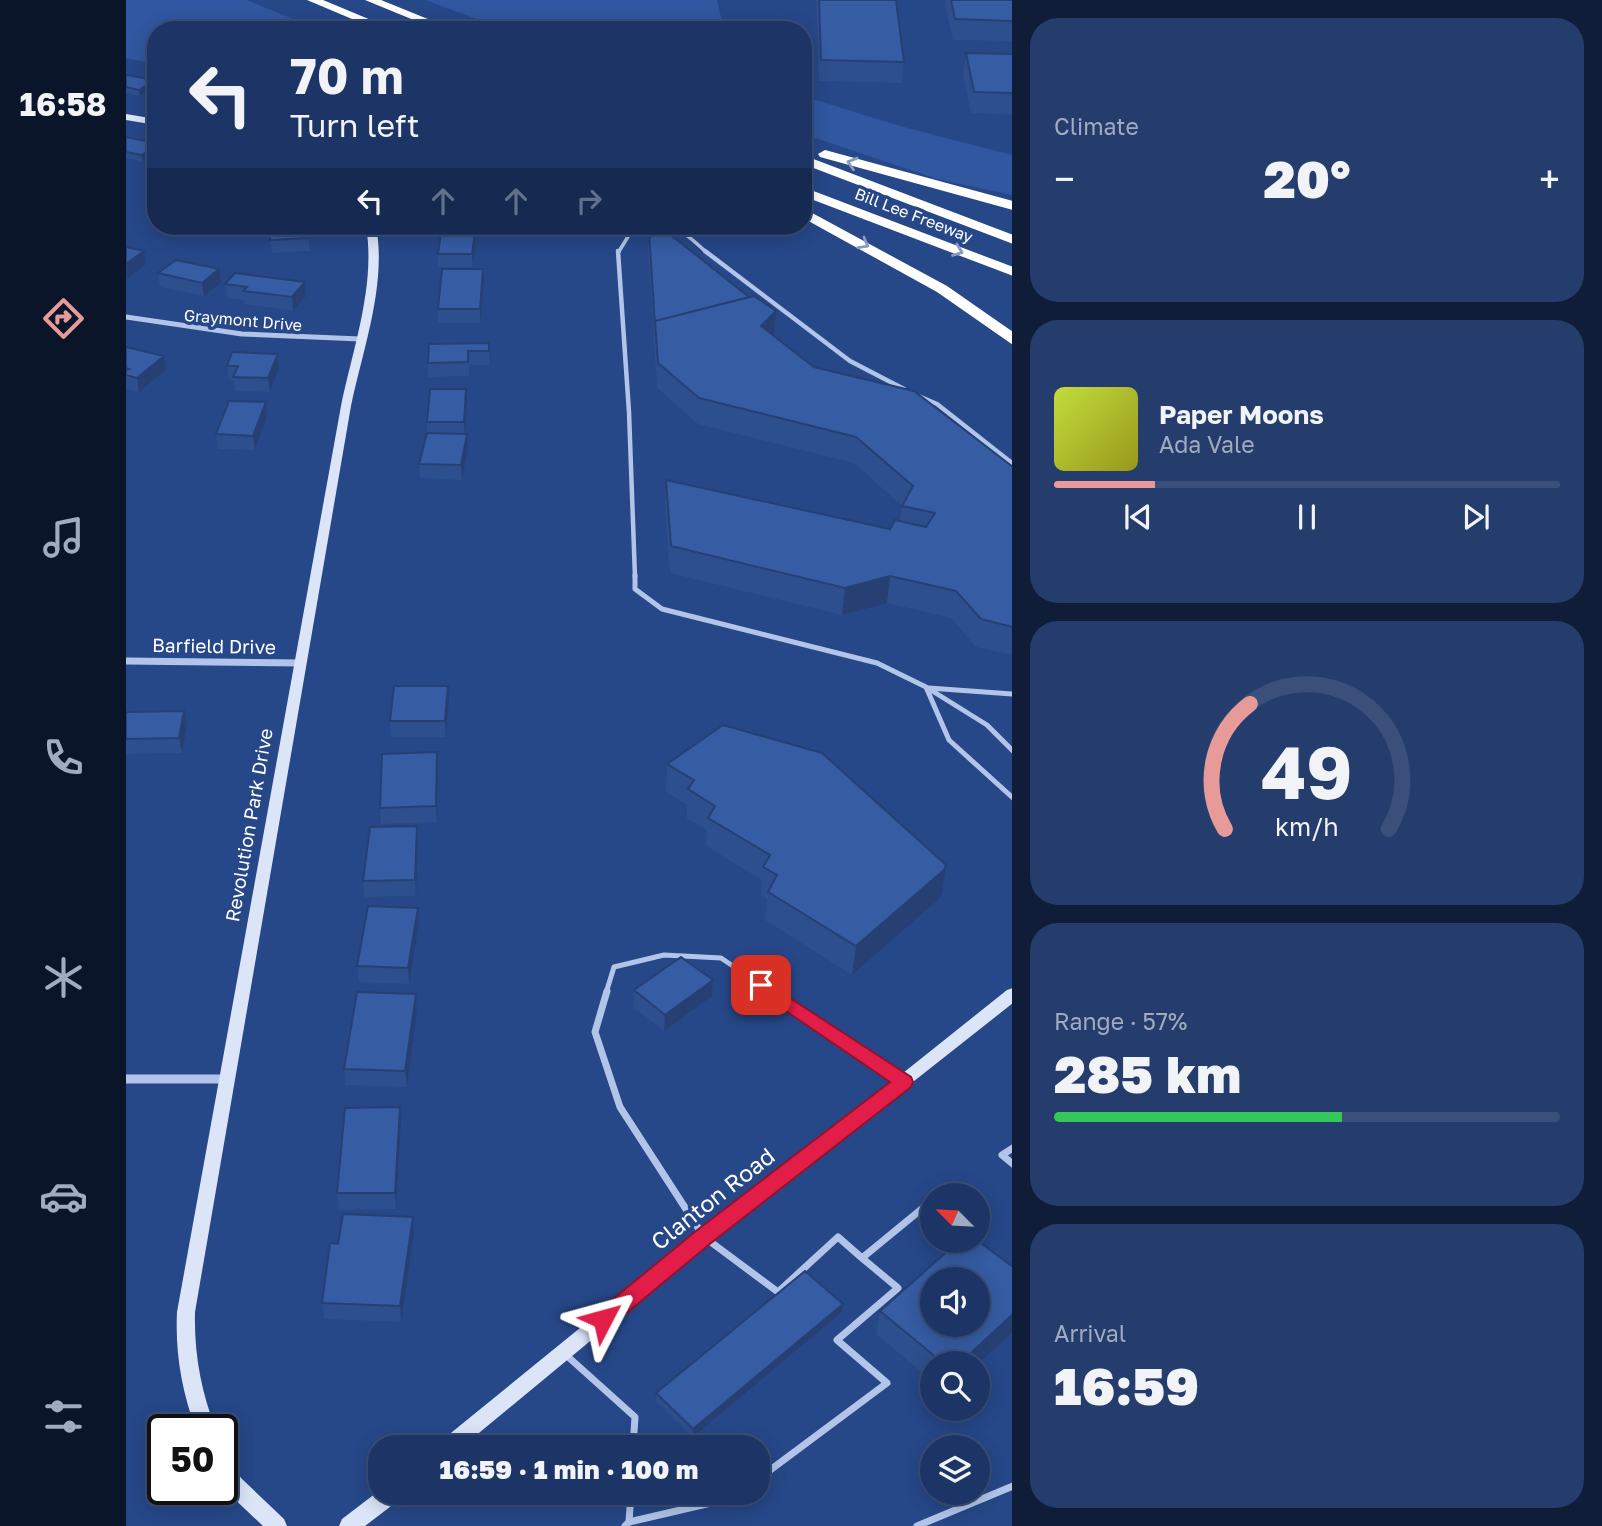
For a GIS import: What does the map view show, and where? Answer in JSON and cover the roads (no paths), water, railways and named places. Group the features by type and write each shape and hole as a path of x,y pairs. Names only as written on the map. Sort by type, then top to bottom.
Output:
{"highway":[{"path":"313,0 366,21"},
{"path":"371,0 426,21"},
{"path":"812,150 881,172 1012,206"},
{"name":"Bill Lee Freeway","path":"812,162 1012,240"},
{"name":"Bill Lee Freeway","path":"812,194 1012,272"},
{"path":"812,217 942,289 1012,340"}],"street":[{"path":"126,117 147,120"},
{"name":"Revolution Park Drive","path":"200,1414 191,1391 184,1338 186,1312 375,253 372,235"},
{"name":"Graymont Drive","path":"126,317 206,332 259,337 360,339"},
{"name":"Barfield Drive","path":"126,661 301,663"},
{"name":"Clanton Road","path":"462,1435 704,1237 904,1082 1012,994"},
{"path":"126,1079 228,1079"},
{"path":"238,1489 277,1526"},
{"path":"349,1526 376,1505"}],"lane":[{"path":"629,235 618,252 629,412 635,589 663,609 877,663 926,687 987,725 1012,751"},
{"path":"688,235 712,257 850,361 937,404 1012,464"},
{"path":"926,687 1012,694"},
{"path":"926,687 949,740 1012,798"},
{"path":"770,1470 887,1383 837,1340 898,1288 838,1237 778,1292 704,1237 620,1107 595,1032 614,967 664,955 721,958 904,1082"},
{"path":"1012,1148 1002,1155 1012,1164"},
{"path":"862,1258 920,1210"},
{"path":"563,1352 635,1417 634,1435"},
{"path":"917,1526 1012,1486"},
{"path":"629,1505 627,1524 704,1505"}]}
